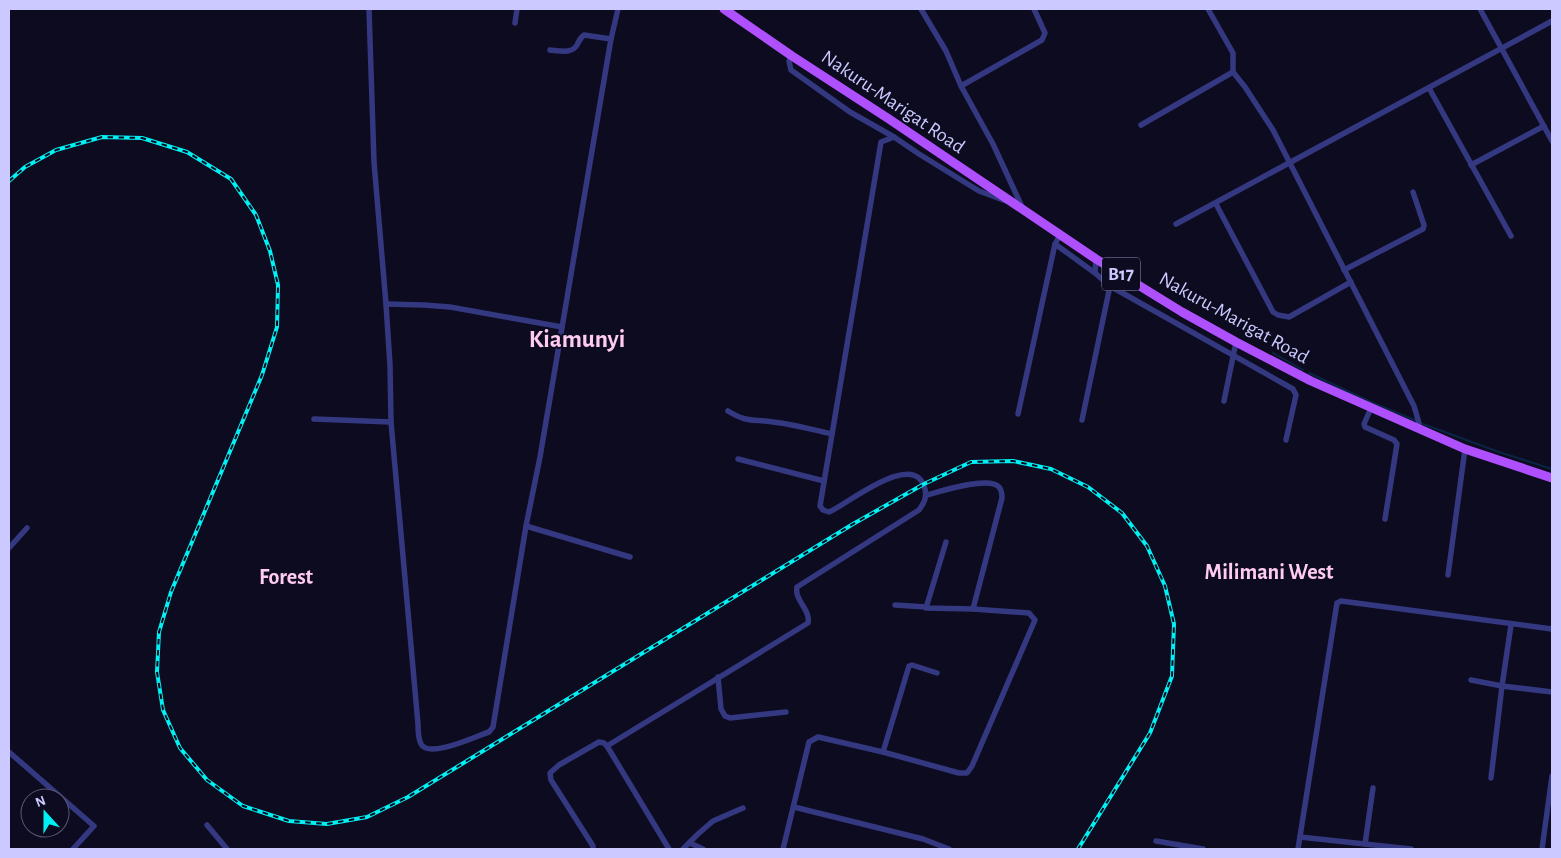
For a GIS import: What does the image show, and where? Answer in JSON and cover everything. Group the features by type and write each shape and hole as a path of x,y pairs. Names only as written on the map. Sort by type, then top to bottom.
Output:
{"main road":[{"name":"Nakuru-Marigat Road","path":"724,9 1096,258 1182,312 1311,381 1371,408 1465,449 1552,478"}],"street":[{"path":"368,9 374,162 390,365 391,422 420,743 425,748 434,750 445,748 489,732 493,727 526,526 540,458 611,39 618,9"},
{"path":"515,23 517,9"},
{"path":"921,9 930,21 946,51 961,86 993,144 1023,209"},
{"path":"961,86 1042,40 1045,32 1034,9"},
{"path":"1208,9 1233,53 1233,72 1273,130 1414,406 1419,422 1416,428"},
{"path":"1480,9 1552,141"},
{"path":"1176,224 1552,21"},
{"path":"550,50 572,50 584,35 611,39"},
{"path":"792,56 789,65 792,70 850,112 894,136 919,154 979,191 1013,202"},
{"path":"1142,125 1233,72"},
{"path":"1429,88 1511,236"},
{"path":"1471,165 1544,126"},
{"path":"607,746 808,623 809,616 796,593 797,588 919,510 924,503 927,495 924,484 914,475 905,473 888,478 829,512 823,510 820,506 882,131"},
{"path":"880,142 894,136"},
{"path":"1344,270 1422,229 1424,225 1413,192"},
{"path":"1216,204 1273,312 1278,316 1289,316 1351,282"},
{"path":"1018,414 1055,244 1060,234"},
{"path":"1055,244 1110,286 1295,392 1296,395 1286,440"},
{"path":"1095,273 1096,258"},
{"path":"1082,420 1110,286"},
{"path":"386,304 424,304 450,307 562,327"},
{"path":"1224,402 1236,342"},
{"path":"1371,408 1364,424 1365,427 1394,440 1397,444 1385,519"},
{"path":"728,411 747,421 773,422 832,434"},
{"path":"314,419 391,422"},
{"path":"1448,575 1465,449"},
{"path":"738,459 824,481"},
{"path":"927,495 981,483 996,485 1001,489 1002,498 973,609"},
{"path":"526,526 630,557"},
{"path":"9,548 27,528"},
{"path":"926,607 946,542"},
{"path":"1298,849 1337,603 1341,601 1552,629"},
{"path":"783,849 809,742 814,738 818,737 883,752 959,773 969,771 1035,621 1034,616 1029,613 973,609 928,610 926,607 895,605"},
{"path":"1491,778 1511,625"},
{"path":"883,752 909,666 912,665 937,673"},
{"path":"718,677 721,709 724,716 730,718 786,712"},
{"path":"1471,680 1552,692"},
{"path":"593,849 551,780 550,773 559,765 599,742 607,746 669,849"},
{"path":"9,752 94,826 73,849"},
{"path":"1542,849 1552,778"},
{"path":"1365,844 1373,788"},
{"path":"794,807 924,840 949,849"},
{"path":"683,849 713,821 743,808"},
{"path":"208,824 227,849"},
{"path":"1300,836 1411,849"},
{"path":"1156,841 1203,849"},
{"path":"690,843 703,849"}],"waterway":[{"path":"1273,353 1303,370"},
{"path":"1309,373 1417,421"},
{"path":"1423,424 1552,469"}],"railway":[{"path":"9,181 25,167 56,150 102,137 142,138 187,152 231,179 256,215 270,251 278,285 277,327 262,375 171,592 159,632 157,672 163,710 180,748 207,780 243,806 289,821 327,824 367,817 408,797 853,524 924,484 971,462 1013,461 1051,469 1088,487 1122,513 1147,546 1165,586 1174,624 1172,676 1150,733 1078,849"}],"district":[{"name":"Kiamunyi","path":"577,339"},
{"name":"Milimani West","path":"1269,572"},
{"name":"Forest","path":"286,577"}]}
